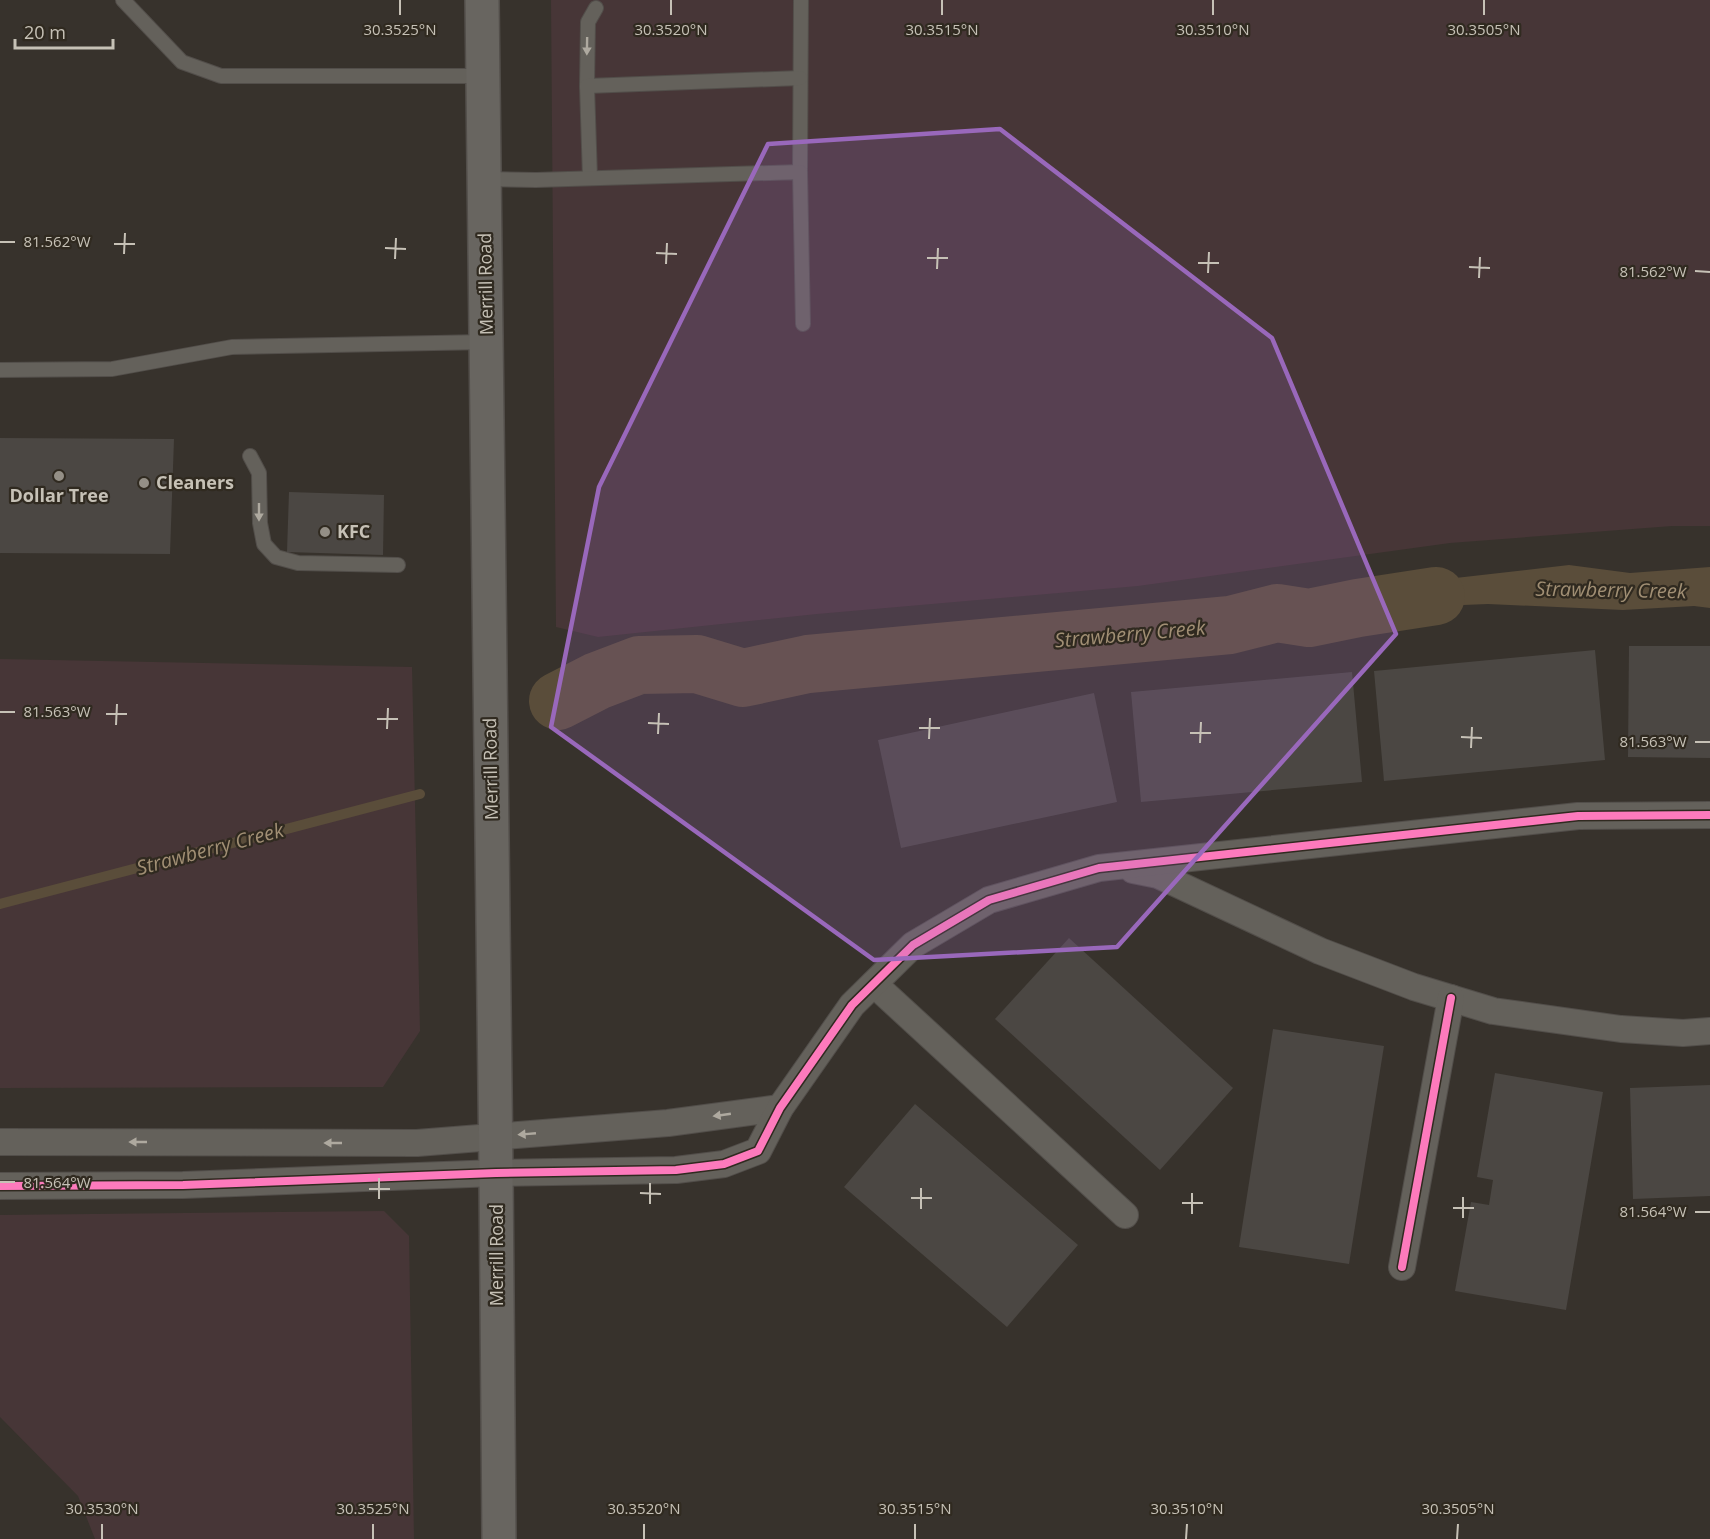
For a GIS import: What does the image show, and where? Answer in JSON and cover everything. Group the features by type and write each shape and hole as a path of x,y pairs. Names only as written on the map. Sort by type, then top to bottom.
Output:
{"main road":[{"name":"Merrill Road","path":"482,0 499,1539"}],"street":[{"path":"0,1186 183,1185 496,1173 675,1170 724,1164 758,1151 780,1108 852,1005 913,945 989,900 1099,868 1114,866 1578,816 1710,814"},
{"path":"1114,866 1158,875 1320,951 1414,987 1493,1011 1621,1029 1683,1033 1710,1030"},
{"path":"874,984 1125,1215"},
{"path":"1402,1267 1451,998"},
{"path":"0,1142 417,1143 668,1123 780,1108"}],"lane":[{"path":"123,0 182,62 221,76 483,76"},
{"path":"801,0 800,172 803,324"},
{"path":"590,178 587,86 588,22 596,8"},
{"path":"587,86 800,78"},
{"path":"485,179 536,180 800,172"},
{"path":"0,370 112,369 232,347 486,342"},
{"path":"250,456 259,473 260,523 264,544 276,557 298,563 398,565"}],"highlighted area":[{"path":"1000,129 1272,338 1396,634 1117,947 874,960 551,727 599,487 768,144"}],"shaded area":[{"path":"551,0 1710,0 1710,526 1672,526 1450,543 1138,586 817,614 598,637 556,627"},
{"path":"0,659 412,667 420,1031 383,1087 0,1088"},
{"path":"384,1211 409,1236 414,1539 95,1539 78,1496 0,1417 0,1215"}],"water":[{"path":"1569,565 1630,573 1710,567 1710,608 1694,606 1623,610 1488,604 1414,607 1375,614 1358,608 1383,589 1420,582"}],"building":[{"path":"0,438 174,439 170,554 0,553"},
{"path":"289,492 384,495 383,555 287,552"},
{"path":"1629,646 1710,646 1710,758 1628,757"},
{"path":"1595,650 1605,760 1384,781 1374,671"},
{"path":"1352,672 1362,782 1141,802 1131,692"},
{"path":"1094,693 1117,802 901,848 878,740"},
{"path":"1069,938 1233,1088 1160,1170 995,1019"},
{"path":"1273,1029 1384,1046 1349,1264 1239,1247"},
{"path":"1495,1073 1603,1092 1566,1310 1455,1291 1471,1202 1489,1205 1493,1180 1477,1177"},
{"path":"1710,1085 1710,1196 1633,1199 1630,1088"},
{"path":"915,1104 1078,1245 1007,1327 844,1187"}],"waterway":[{"name":"Strawberry Creek","path":"558,701 597,681 639,665 697,664 743,678 808,664 1230,625 1277,613 1309,618 1436,596"},
{"name":"Strawberry Creek","path":"0,904 420,794"}],"cycle path":[{"path":"0,1186 183,1185 496,1173 676,1170 724,1164 758,1151 780,1108 852,1005 913,945 989,900 1099,868 1578,816 1710,815"},
{"path":"1402,1267 1451,998"}],"place":[{"name":"Dollar Tree","path":"59,476"},
{"name":"Cleaners","path":"144,483"},
{"name":"KFC","path":"325,532"}]}
